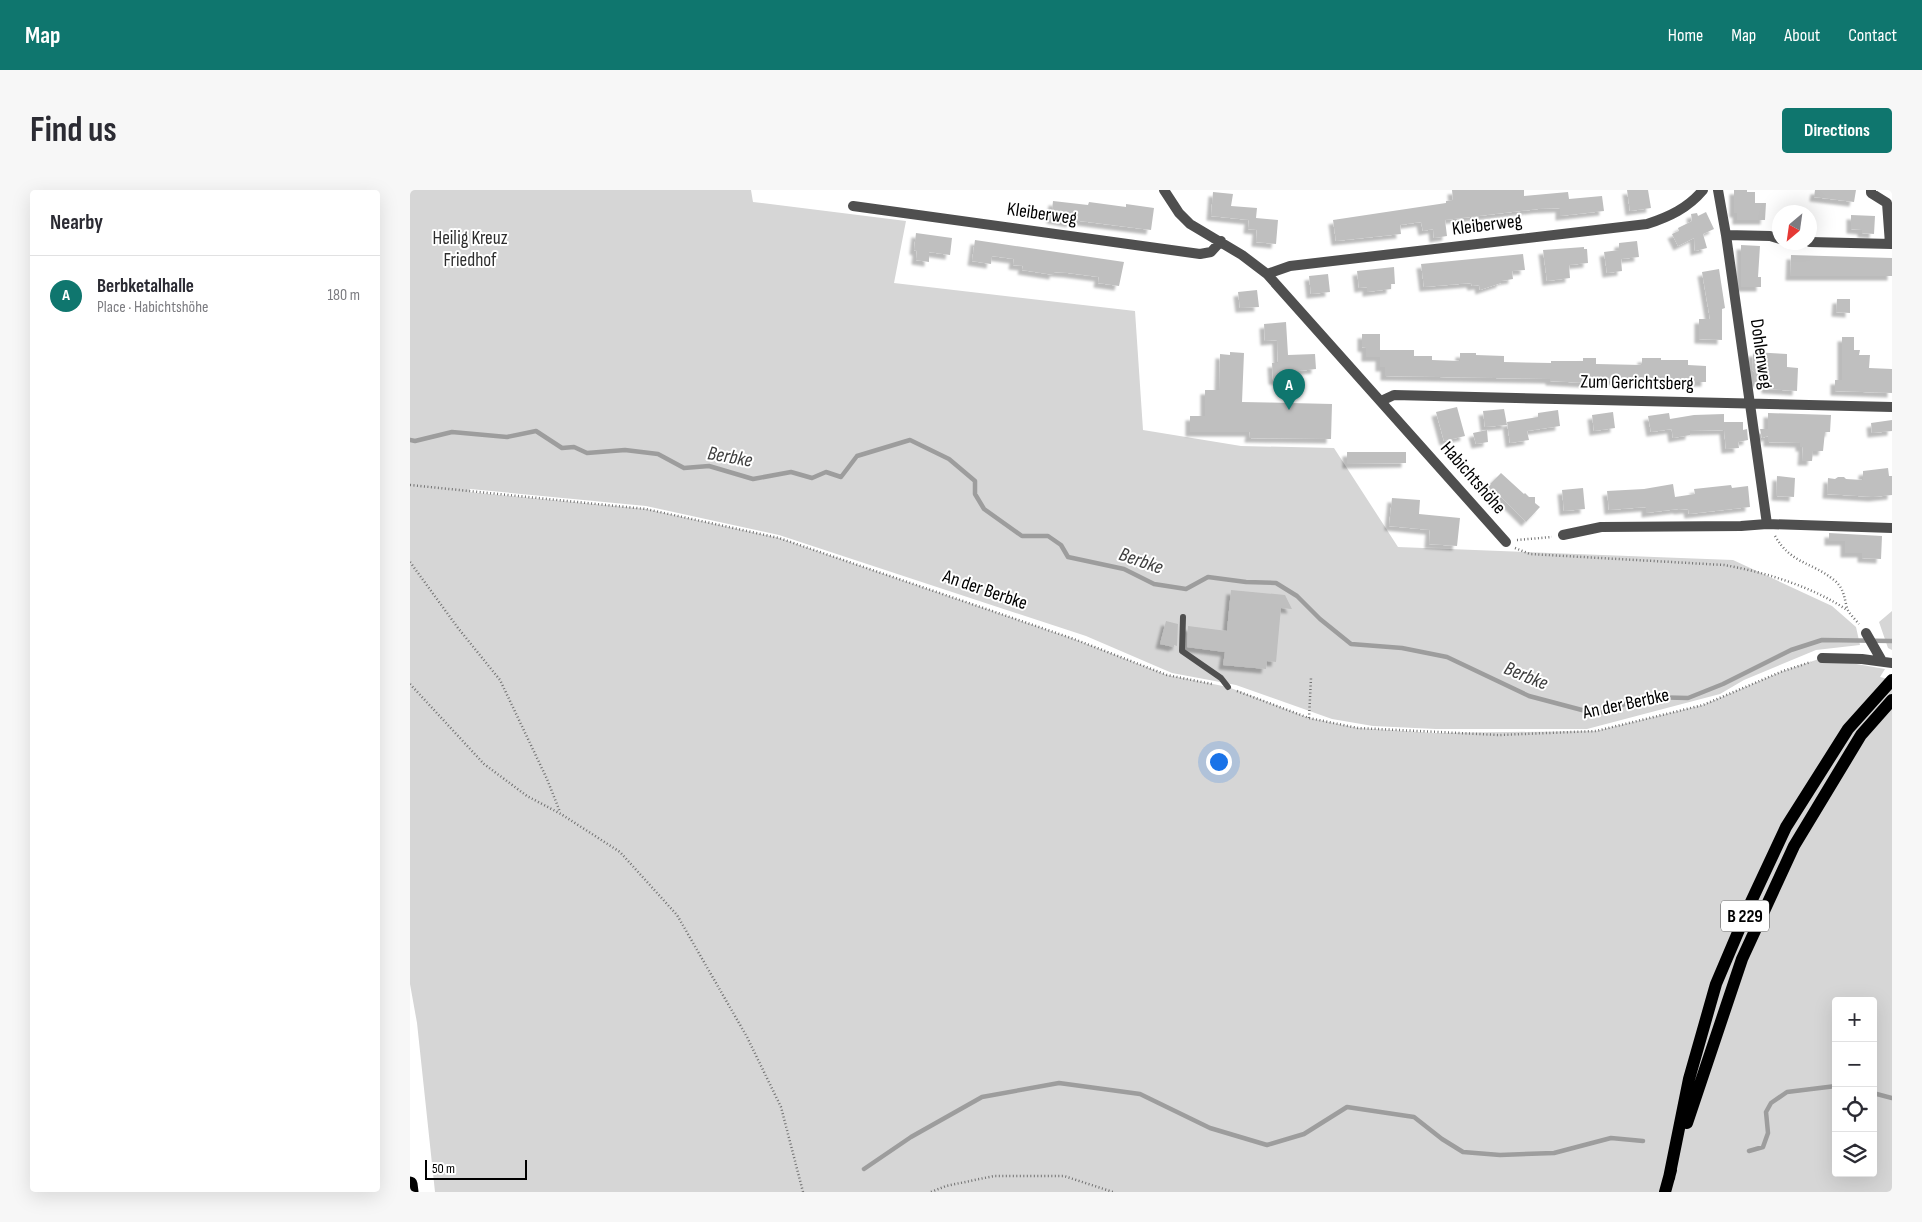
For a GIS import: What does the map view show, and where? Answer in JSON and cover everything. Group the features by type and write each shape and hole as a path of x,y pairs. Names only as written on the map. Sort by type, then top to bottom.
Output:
{"highway":[{"path":"410,1184 411,1192"}],"main road":[{"name":"B 229","path":"1665,1192 1689,1080 1716,984 1750,904 1786,827 1796,811 1848,729 1890,683"},
{"name":"B 229","path":"1668,1178 1742,959 1776,882 1794,846 1860,735 1892,700"}],"street":[{"name":"Habichtshöhe","path":"1164,190 1179,213 1190,224 1221,242 1267,274 1506,542"},
{"name":"Kleiberweg","path":"1267,274 1290,266 1647,224 1675,213 1703,190"},
{"name":"Dohlenweg","path":"1718,190 1767,524"},
{"path":"1817,242 1891,244 1887,203 1871,192 1871,190"},
{"name":"Kleiberweg","path":"853,206 1200,254 1210,252 1221,242"},
{"path":"1726,235 1772,237"},
{"name":"Zum Gerichtsberg","path":"1381,401 1394,395 1892,407"},
{"path":"1563,535 1601,526 1741,526 1767,524 1892,528"},
{"path":"1866,633 1875,649 1887,662"},
{"path":"1822,658 1887,662"}],"lane":[{"path":"1183,618 1182,651 1222,678 1228,687"}],"path":[{"name":"An der Berbke","path":"410,485 646,509 779,538 1074,640 1167,675 1228,687 1308,718 1358,728 1498,735 1596,732 1703,705 1782,671 1822,658"},
{"path":"1767,524 1779,544 1791,556 1835,580 1841,588 1848,610 1866,633"},
{"path":"1506,542 1531,538 1560,537 1563,535"},
{"name":"Habichtshöhe","path":"1506,542 1518,550 1530,554 1724,565 1752,570 1812,591 1848,610"},
{"path":"410,562 458,628 500,680 547,779 561,814"},
{"path":"1308,718 1311,678"},
{"path":"410,684 484,764 527,796 561,814 620,852 677,915 747,1037 781,1107 804,1192"},
{"path":"930,1192 946,1186 994,1176 1064,1176 1113,1192"}],"green space":[{"name":"Heilig Kreuz Friedhof","path":"410,190 751,190 753,202 906,221 894,283 1135,311 1143,430 1241,446 1334,448 1398,547 1733,560 1832,606 1856,627 1860,645 1816,650 1744,680 1720,694 1587,729 1436,729 1373,726 1332,719 1236,685 1172,673 1086,636 779,535 646,506 470,489 469,492 646,509 779,538 1074,639 1167,675 1228,687 1309,718 1358,728 1435,733 1596,731 1703,705 1783,671 1822,658 1885,669 1880,677 1892,680 1892,1192 435,1192 417,1023 410,984"},
{"path":"1892,611 1892,650 1888,648 1879,622"}],"building":[{"path":"1452,190 1524,190 1524,196 1568,192 1569,199 1602,196 1604,211 1560,216 1560,208 1538,209 1445,220 1447,236 1434,238 1433,229 1423,231 1421,222 1400,225 1401,234 1336,241 1333,220 1446,203 1446,201 1453,200"},
{"path":"1627,190 1648,190 1651,208 1630,211"},
{"path":"1734,190 1755,192 1755,203 1766,203 1765,220 1737,220 1737,213 1734,213"},
{"path":"1815,190 1856,190 1854,202 1814,197"},
{"path":"1213,192 1233,194 1231,206 1257,208 1256,218 1278,220 1276,244 1256,242 1257,230 1248,229 1249,220 1211,216"},
{"path":"1053,201 1088,205 1089,202 1126,207 1126,204 1154,208 1151,230 1072,220 1071,223 1051,219"},
{"path":"1706,212 1714,229 1703,234 1707,248 1695,251 1694,238 1678,246 1672,234 1679,231 1678,228 1692,221 1691,214 1697,213 1698,216"},
{"path":"1851,215 1875,216 1874,234 1862,233 1862,230 1851,229"},
{"path":"916,233 952,238 950,255 929,252 929,262 916,260 917,251 914,250"},
{"path":"975,240 1124,262 1119,286 1098,283 1099,277 1054,272 1054,275 1022,270 1023,266 1013,265 1014,259 992,256 991,264 972,261"},
{"path":"1637,241 1639,257 1621,259 1622,271 1607,273 1604,252 1619,250 1619,243"},
{"path":"1741,245 1760,246 1758,277 1761,277 1761,287 1741,287"},
{"path":"1584,247 1584,249 1587,249 1588,263 1569,265 1570,278 1547,281 1543,250"},
{"path":"1523,254 1525,270 1512,271 1513,279 1501,281 1501,283 1480,290 1479,285 1472,286 1471,283 1424,287 1421,264"},
{"path":"1791,255 1892,258 1892,276 1790,276"},
{"path":"1394,267 1395,284 1391,284 1391,289 1367,292 1367,287 1359,288 1357,271"},
{"path":"1719,269 1725,308 1722,309 1722,340 1699,339 1699,319 1710,319 1702,272"},
{"path":"1328,274 1330,292 1311,294 1309,276"},
{"path":"1257,290 1259,307 1240,308 1238,292"},
{"path":"1837,299 1850,299 1850,313 1836,312"},
{"path":"1286,322 1288,355 1315,354 1316,369 1289,372 1289,380 1273,380 1272,363 1278,363 1277,340 1265,341 1264,324"},
{"path":"1362,334 1380,334 1380,350 1414,350 1414,356 1432,356 1432,360 1460,361 1460,353 1476,353 1476,355 1504,356 1504,362 1551,363 1551,361 1583,361 1583,358 1596,358 1596,364 1642,365 1642,358 1688,360 1688,365 1706,366 1706,382 1666,382 1666,376 1645,376 1644,381 1604,380 1604,384 1550,381 1550,379 1385,376 1385,367 1380,367 1380,357 1366,357 1366,348 1362,347"},
{"path":"1842,337 1854,337 1854,350 1860,350 1859,355 1870,355 1869,368 1892,369 1892,393 1835,391 1835,380 1842,380"},
{"path":"1230,352 1244,353 1242,402 1332,404 1331,439 1249,438 1250,432 1190,432 1190,416 1205,416 1205,390 1219,390 1220,354 1230,355"},
{"path":"1753,352 1787,354 1787,367 1798,368 1797,391 1766,389 1766,383 1754,382 1754,372 1752,370"},
{"path":"1457,407 1465,436 1444,441 1436,412"},
{"path":"1504,409 1507,425 1485,427 1483,411"},
{"path":"1558,410 1560,426 1527,431 1529,440 1510,443 1507,422 1538,417 1538,413"},
{"path":"1613,412 1615,428 1594,431 1592,415"},
{"path":"1669,413 1670,419 1694,415 1724,414 1724,422 1743,422 1743,430 1747,429 1748,440 1738,442 1739,448 1726,449 1724,430 1690,431 1690,435 1673,438 1672,429 1651,432 1648,416"},
{"path":"1768,413 1831,415 1830,432 1825,432 1823,451 1813,451 1812,461 1802,461 1803,447 1800,447 1800,443 1768,442 1768,436 1762,438 1760,429 1768,429"},
{"path":"1892,420 1892,431 1872,433 1871,423"},
{"path":"1487,430 1488,442 1476,444 1473,433"},
{"path":"1347,452 1406,452 1406,463 1347,464"},
{"path":"1888,468 1889,476 1892,476 1892,495 1873,497 1827,494 1828,478 1844,477 1846,479 1863,480 1863,471"},
{"path":"1501,473 1524,494 1529,497 1535,497 1535,503 1540,507 1526,522 1501,497 1499,499 1487,487"},
{"path":"1777,476 1795,478 1794,497 1776,496"},
{"path":"1673,484 1675,497 1695,494 1694,489 1731,485 1732,488 1748,486 1750,507 1689,514 1688,509 1646,513 1646,507 1609,510 1607,491 1644,489"},
{"path":"1583,488 1585,509 1564,511 1562,490"},
{"path":"1392,498 1420,500 1419,514 1460,518 1457,546 1429,544 1430,530 1389,526"},
{"path":"1829,533 1882,536 1881,559 1862,558 1862,553 1845,553 1845,541 1829,541"},
{"path":"1231,590 1285,595 1292,609 1281,608 1276,662 1267,661 1266,669 1223,665 1225,652 1187,647 1188,626 1227,631"},
{"path":"1166,621 1178,624 1177,646 1160,644"}],"waterway":[{"name":"Berbke","path":"410,440 415,441 452,432 507,437 536,431 562,448 574,447 587,453 625,450 658,454 684,468 709,466 753,479 791,472 812,478 826,472 841,477 857,456 910,440 949,459 975,481 975,494 984,509 1022,536 1048,536 1061,545 1068,557 1124,569 1154,584 1186,589 1208,577 1246,582 1276,583 1297,596 1320,619 1351,644 1402,648 1447,657 1529,696 1597,714 1645,697 1688,698 1723,684 1791,650 1822,640 1892,641"},
{"path":"864,1169 911,1137 982,1097 1059,1083 1140,1094 1210,1128 1267,1145 1304,1134 1347,1107 1414,1117 1442,1139 1463,1152 1500,1155 1554,1153 1611,1138 1643,1141"},
{"path":"1749,1151 1763,1147 1768,1133 1766,1112 1771,1103 1787,1092 1832,1086"},
{"path":"1877,1094 1892,1098"}],"place":[{"name":"Berbketalhalle","path":"1289,410"}]}
